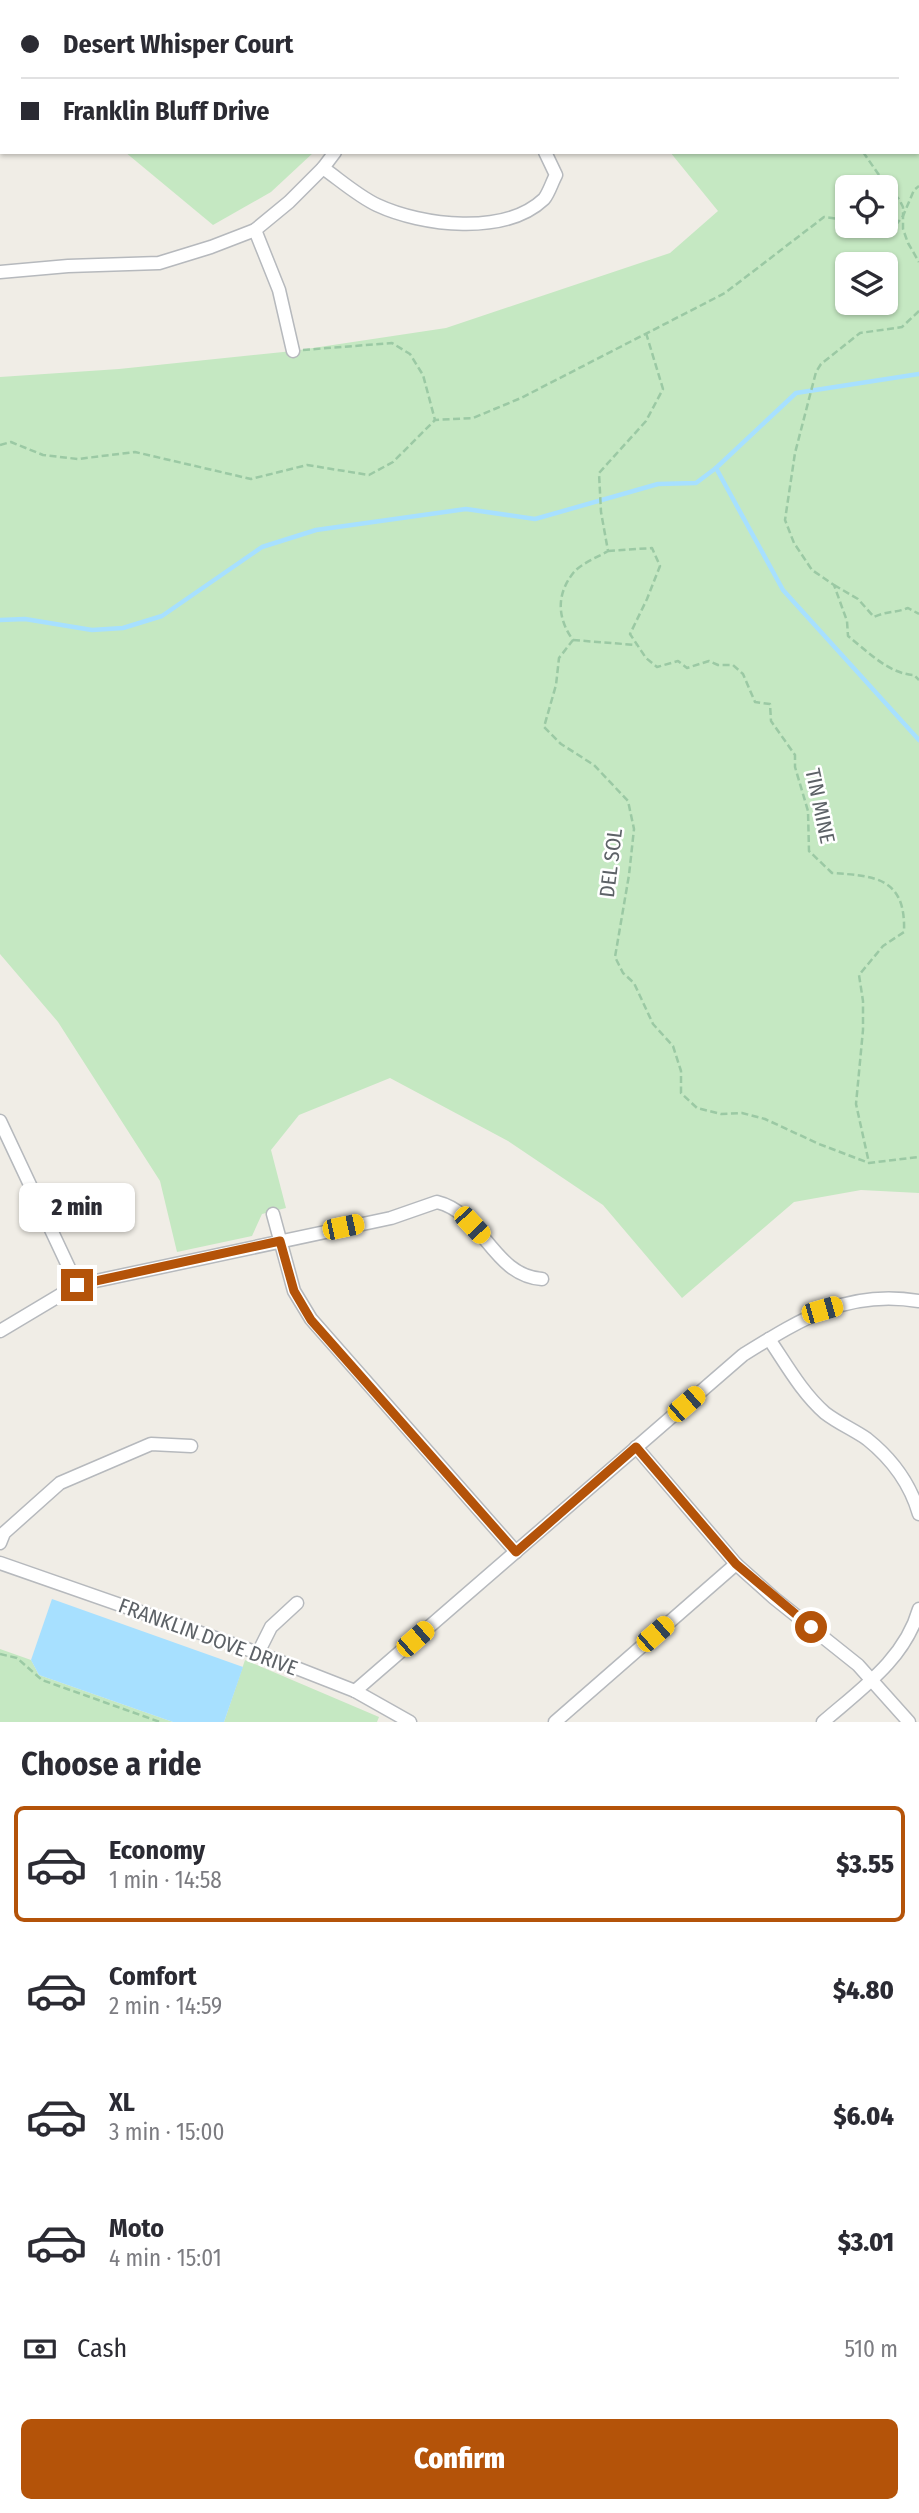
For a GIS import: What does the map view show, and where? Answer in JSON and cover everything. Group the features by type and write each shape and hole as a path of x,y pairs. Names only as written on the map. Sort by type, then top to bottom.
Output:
{"street":[{"path":"0,272 159,262 211,247 256,230 289,202 334,154"},
{"path":"323,168 376,204 418,220 449,223 489,221 525,212 546,197 556,175 546,154"},
{"path":"256,230 279,290 293,351"},
{"path":"0,1121 77,1285"},
{"path":"0,1331 77,1285 405,1215 438,1202 472,1225 516,1272 530,1279 542,1279"},
{"path":"273,1214 294,1291 311,1320 516,1552"},
{"path":"355,1691 743,1355 789,1326 822,1310 854,1300 896,1297 919,1301"},
{"path":"769,1339 807,1394 825,1413 865,1438 888,1457 901,1475 919,1514"},
{"path":"0,1543 4,1533 60,1483 151,1444 191,1446"},
{"path":"636,1447 736,1564 774,1598 842,1651 909,1722"},
{"name":"FRANKLIN DOVE DRIVE","path":"0,1563 258,1653 355,1691 411,1722"},
{"path":"555,1722 736,1564"},
{"path":"258,1653 271,1627 297,1603"},
{"path":"823,1722 883,1670 906,1640 919,1609"}],"path":[{"path":"864,154 899,199 903,207 908,243 919,262"},
{"path":"898,222 914,190 919,186"},
{"path":"0,445 11,442 43,455 78,459 135,452 251,480 307,465 369,475 393,462 435,420 472,418 520,398 725,293 824,217 835,218"},
{"path":"919,310 902,327 860,333 828,358 816,372 794,453 785,520 794,543 812,570 858,599 874,617 886,611 896,613 908,608 919,614"},
{"path":"608,551 601,512 599,473 646,421 663,389 646,333"},
{"path":"293,351 392,343 410,354 423,375 435,420"},
{"path":"652,548 660,566 630,634 637,645 573,640 563,627 560,596 575,571 608,551 652,548"},
{"path":"834,585 847,621 848,636 882,663 904,675 914,675 919,680"},
{"name":"DEL SOL","path":"573,640 559,658 556,685 544,726 561,744 594,765 628,801 634,829 615,957 623,973 634,983 653,1024 673,1046 681,1071 681,1093 696,1108 721,1114 742,1113 765,1119 869,1163 919,1157"},
{"name":"TIN MINE","path":"637,645 657,667 678,662 687,668 709,662 733,665 743,674 755,702 770,704 771,721 795,755 795,767 808,811 809,851 832,873 868,875 890,886 905,911 905,932 883,946 859,975 863,1001 863,1030 856,1104 869,1163"},
{"path":"0,1654 17,1658 42,1680 160,1722"}],"green space":[{"path":"127,154 312,154 271,192 213,225"},
{"path":"672,154 919,154 919,1193 861,1190 794,1202 682,1298 603,1205 508,1141 390,1078 299,1115 271,1150 286,1208 262,1214 252,1236 177,1252 160,1181 58,1022 0,954 0,377 119,369 293,351 446,328 670,253 718,211"},
{"path":"0,1649 31,1660 39,1675 173,1722 0,1722"},
{"path":"245,1660 379,1717 377,1722 224,1722"}],"water":[{"path":"52,1599 243,1667 224,1722 173,1722 39,1675 31,1660"}],"waterway":[{"path":"0,620 25,619 92,630 123,628 162,616 262,547 316,530 466,509 535,519 658,484 696,483 716,468 796,393 919,374"},
{"path":"716,468 783,590 919,740"}],"route":[{"path":"77,1285 280,1241 294,1291 311,1320 516,1552 636,1447 736,1564 811,1627"}]}
